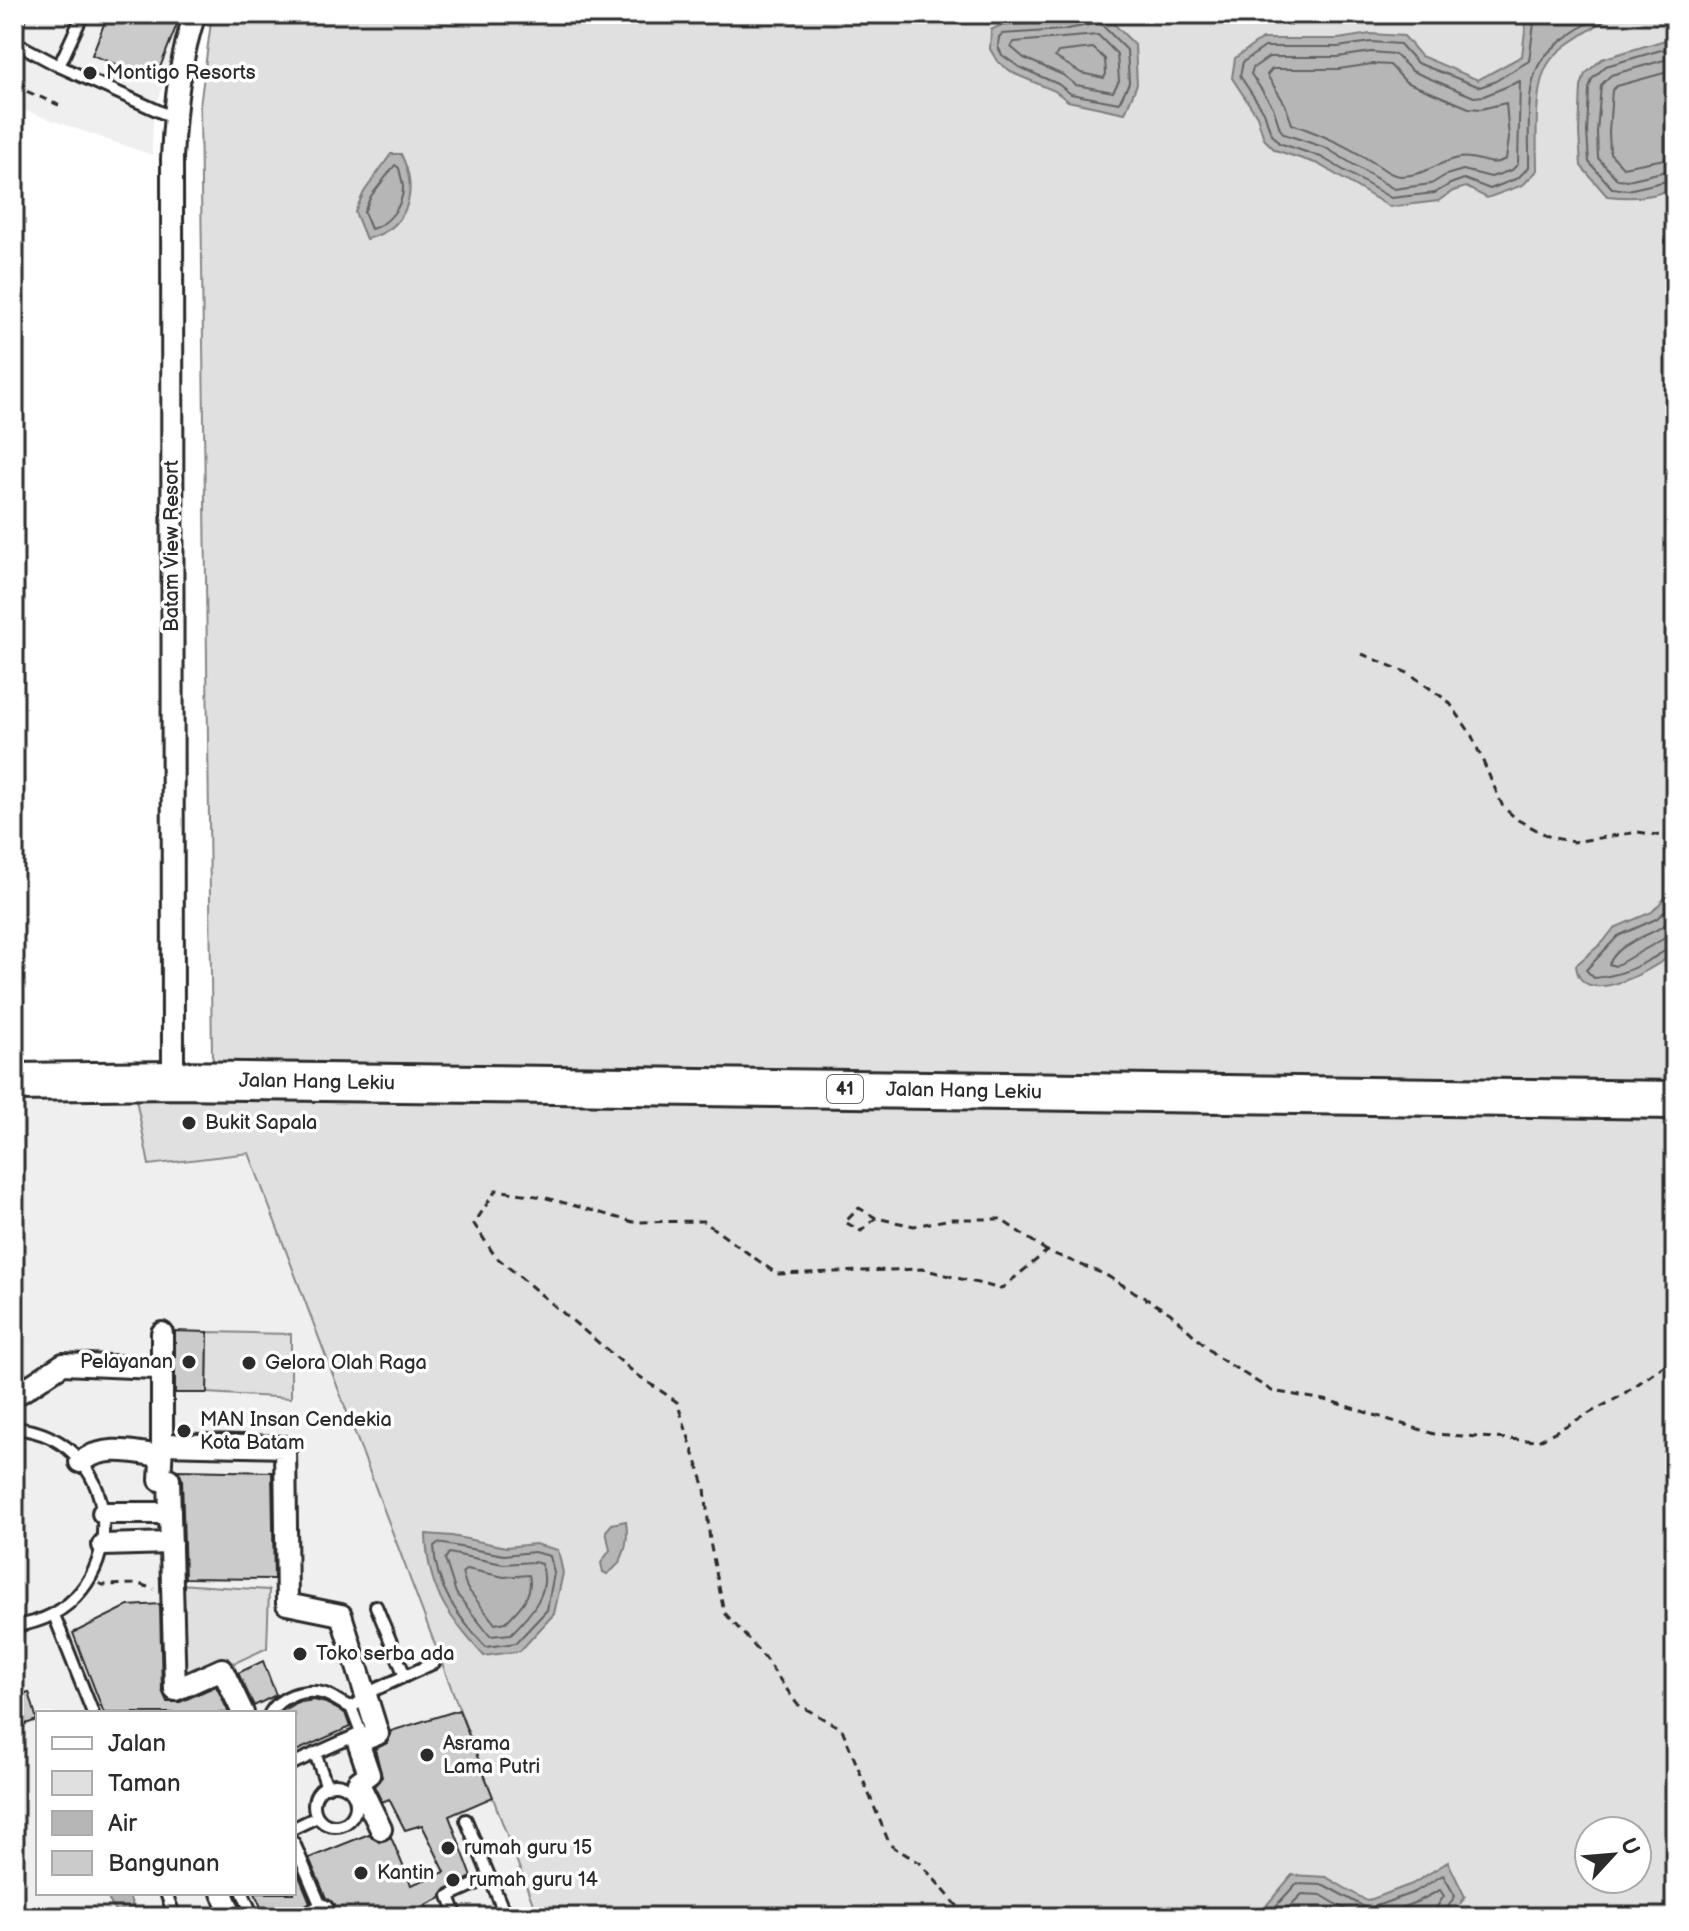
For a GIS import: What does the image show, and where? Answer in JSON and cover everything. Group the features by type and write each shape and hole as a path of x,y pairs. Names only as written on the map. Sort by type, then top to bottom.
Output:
{"highway":[{"name":"Jalan Hang Lekiu","path":"14,1082 173,1080 1675,1100"}],"street":[{"name":"Batam View Resort","path":"173,1080 172,159 174,118 185,50 195,14"},
{"path":"162,1333 160,1480 169,1479 175,1690 222,1669 242,1711"},
{"path":"14,1392 21,1392 63,1364 156,1368"},
{"path":"80,1462 95,1452 285,1447 287,1604 341,1615 359,1703 378,1734 358,1742 369,1774 358,1782 381,1829"},
{"path":"103,1513 170,1513"},
{"path":"103,1545 171,1543"},
{"path":"223,1895 232,1917"}],"lane":[{"path":"20,14 14,40 59,66 174,118"},
{"path":"59,66 83,14"},
{"path":"14,1428 45,1436 64,1447 80,1462 93,1480 103,1513 103,1545 91,1577 72,1602 54,1615 14,1626"},
{"path":"376,1606 405,1676"},
{"path":"54,1615 92,1711"},
{"path":"359,1703 372,1691 434,1663"},
{"path":"271,1711 288,1696 303,1692 324,1693 359,1703"},
{"path":"296,1762 361,1733 359,1703"},
{"path":"315,1753 327,1787"},
{"path":"327,1787 344,1787 353,1792 357,1802 351,1820 334,1826 317,1817 313,1801 318,1792 327,1787"},
{"path":"296,1827 317,1817"},
{"path":"466,1820 506,1917"},
{"path":"296,1849 319,1915"},
{"path":"457,1917 449,1896 489,1878"},
{"path":"167,1895 175,1917"},
{"path":"244,1895 253,1917"}],"path":[{"path":"14,86 59,105"},
{"path":"1362,654 1410,674 1449,702 1471,734 1503,807 1518,820 1550,837 1573,842 1638,832 1675,838"},
{"path":"967,1917 920,1863 890,1845 842,1729 797,1704 764,1657 724,1612 710,1542 705,1488 677,1402 636,1374 495,1256 474,1224 496,1190 543,1197 633,1222 703,1221 777,1274 922,1269 1001,1289 1047,1251"},
{"path":"876,1218 861,1231 845,1222 859,1208 876,1218 914,1226 951,1219 1000,1219 1047,1251 1104,1274 1170,1313 1216,1356 1272,1391 1330,1401 1434,1434 1538,1441 1619,1397 1675,1358"},
{"path":"91,1577 103,1585 139,1584 172,1597"}],"shaded area":[{"name":"Montigo Resorts","path":"14,14 188,14 153,115 152,155 14,107"},
{"name":"MAN Insan Cendekia Kota Batam","path":"226,1093 538,1917 14,1917 14,1096"}],"green space":[{"path":"212,14 1675,14 1675,1917 538,1917 249,1153 149,1165 135,1094 225,1092 212,1056 200,106"},
{"name":"Gelora Olah Raga","path":"208,1332 291,1334 291,1398 207,1393"},
{"path":"178,1584 269,1590 267,1648 179,1689"}],"water":[{"path":"1521,14 1614,14 1569,44 1548,64 1538,101 1537,171 1523,185 1487,198 1466,187 1438,201 1390,207 1318,164 1275,150 1264,139 1257,116 1232,78 1235,58 1262,39 1338,39 1370,34 1404,36 1421,56 1478,80 1522,56 1526,22"},
{"path":"1106,16 1135,45 1137,84 1125,113 1068,101 1055,91 1015,74 997,61 990,49 991,30 999,26"},
{"path":"1675,37 1675,184 1652,195 1607,196 1581,166 1579,132 1581,87 1585,74 1602,59"},
{"path":"391,154 401,154 406,168 409,195 406,207 392,227 366,239 355,212 364,192"},
{"path":"1675,895 1675,952 1648,970 1617,983 1590,985 1580,978 1576,965 1614,928 1652,912 1666,897"},
{"path":"626,1521 627,1536 622,1558 607,1574 603,1572 601,1563 610,1550 606,1531 612,1524"},
{"path":"426,1534 506,1547 535,1544 558,1550 563,1573 554,1614 520,1651 484,1656 442,1601 430,1570"},
{"path":"1448,1862 1465,1897 1451,1917 1266,1917 1265,1907 1292,1875 1326,1877 1367,1901 1412,1884"},
{"path":"106,1895 129,1895 137,1917 118,1917"}],"building":[{"path":"108,14 181,14 155,80 92,55"},
{"name":"Pelayanan","path":"175,1331 208,1332 207,1393 175,1393"},
{"path":"178,1470 272,1472 274,1579 185,1578 182,1479"},
{"path":"160,1604 162,1690 167,1702 180,1702 216,1686 228,1711 103,1711 73,1633 128,1606"},
{"path":"263,1661 276,1695 254,1706 238,1673"},
{"path":"29,1692 36,1720 17,1727 14,1696"},
{"path":"314,1700 326,1703 345,1713 350,1727 296,1751 296,1711 283,1711 295,1703"},
{"path":"459,1710 493,1797 449,1816 472,1877 446,1889 441,1898 426,1905 432,1917 334,1917 335,1905 326,1898 309,1858 369,1834 379,1842 391,1837 411,1885 445,1872 422,1825 405,1830 389,1799 382,1802 374,1786 382,1777 375,1749 387,1743 391,1731"},
{"path":"296,1869 310,1902 290,1917 265,1917 256,1895 296,1895"}],"place":[{"name":"Montigo Resorts","path":"90,73"},
{"name":"Bukit Sapala","path":"189,1123"},
{"name":"Pelayanan","path":"189,1362"},
{"name":"Gelora Olah Raga","path":"249,1363"},
{"name":"MAN Insan Cendekia Kota Batam","path":"184,1431"},
{"name":"Toko serba ada","path":"300,1654"},
{"name":"Asrama Lama Putri","path":"427,1755"},
{"name":"rumah guru 15","path":"448,1848"},
{"name":"Kantin","path":"361,1873"},
{"name":"rumah guru 14","path":"453,1880"}]}
